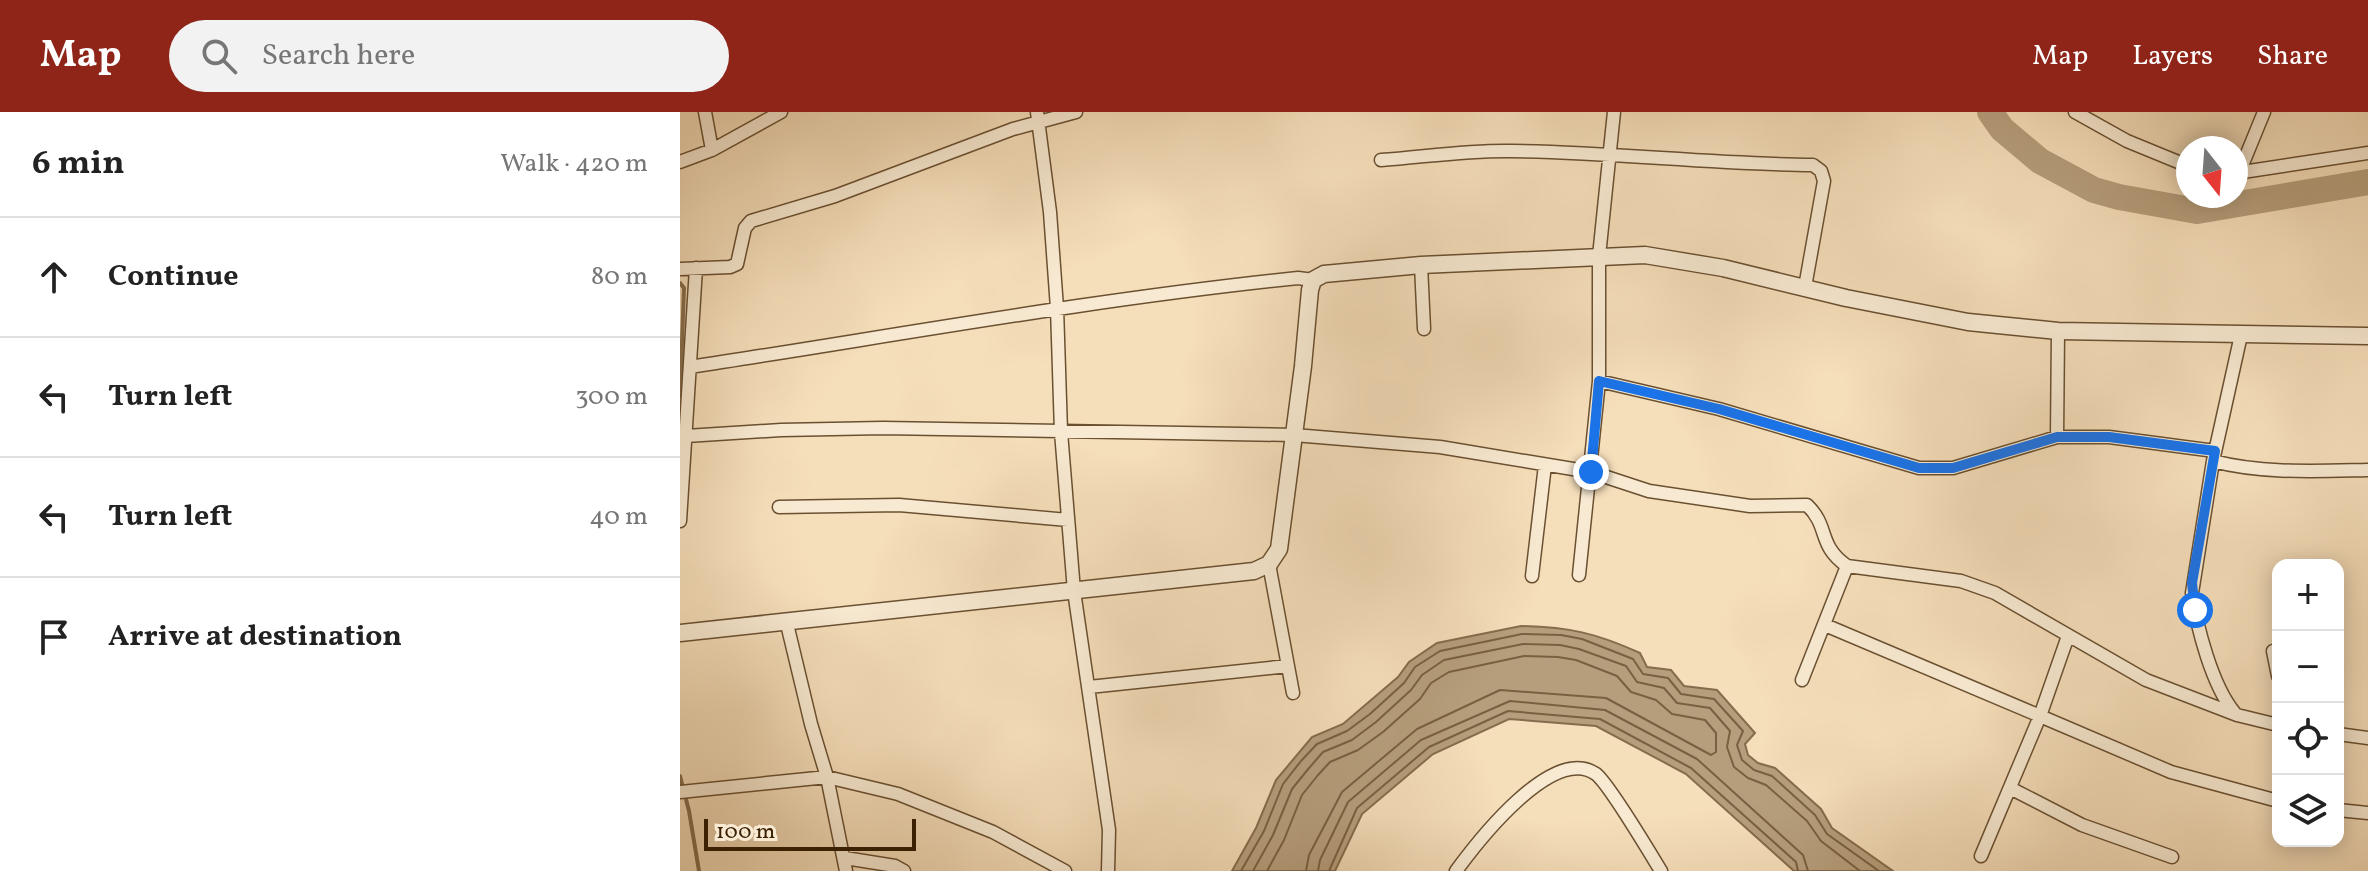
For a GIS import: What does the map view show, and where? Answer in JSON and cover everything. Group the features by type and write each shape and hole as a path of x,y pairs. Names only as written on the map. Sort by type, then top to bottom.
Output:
{"street":[{"path":"705,112 712,150"},
{"path":"680,162 712,150 781,112"},
{"path":"680,269 737,264 745,228 751,221 835,196 1038,117 1076,112"},
{"path":"1579,575 1599,381 1599,256 1614,112"},
{"path":"2075,112 2127,141 2176,161"},
{"path":"2248,150 2264,112"},
{"path":"1038,117 1050,212 1061,432 1074,591 1109,830 1108,871"},
{"path":"1381,160 1507,150 1610,154 1745,165 1813,165 1821,171 1824,181 1805,287"},
{"path":"2248,171 2368,153"},
{"path":"690,367 1057,308 1298,278 1313,280 1324,274 1421,265 1645,255 1723,268 1968,322 2058,331 2368,336"},
{"path":"1421,265 1424,329"},
{"path":"680,521 690,367 686,349 696,268"},
{"path":"680,633 787,624 1254,571 1269,564 1279,549 1313,280"},
{"path":"2057,437 2058,331"},
{"path":"2237,715 2218,689 2192,593 2214,456 2241,335"},
{"path":"1599,381 1719,409 1919,468 1953,468 2057,437 2109,437 2214,456 2233,466 2285,470 2368,470"},
{"path":"686,436 883,428 1294,435 1440,447 1591,472 1649,491 1750,506 1807,505 1818,515 1833,556 1847,566 1961,581 1995,593 2146,680 2237,715 2272,724"},
{"path":"1532,576 1545,465"},
{"path":"779,507 899,505 1068,520"},
{"path":"1269,564 1293,693"},
{"path":"1802,680 1847,566"},
{"path":"787,624 827,777 846,865 895,866 904,871"},
{"path":"1825,625 2171,772 2272,799"},
{"path":"1981,856 2040,716 2068,636"},
{"path":"1089,687 1288,666"},
{"path":"2344,735 2368,738"},
{"path":"1456,871 1487,831 1539,783 1564,769 1578,767 1598,776 1661,871"},
{"path":"685,791 827,777 898,794 993,832 1065,871"},
{"path":"2010,788 2082,825 2172,857"},
{"path":"2344,811 2368,813"}],"water":[{"path":"1521,626 1568,630 1610,640 1640,653 1647,667 1671,670 1684,686 1717,690 1755,733 1745,744 1748,755 1758,763 1775,768 1821,809 1832,828 1893,871 1794,871 1686,774 1596,726 1509,719 1433,754 1362,814 1335,871 1232,871 1256,828 1276,780 1312,737 1343,724 1398,677 1409,662 1437,643"}],"waterway":[{"path":"1990,112 2002,129 2040,161 2094,190 2119,197 2197,211 2368,182"},
{"path":"680,283 684,288 680,397"},
{"path":"680,776 699,871"}],"route":[{"path":"1591,472 1599,381 1719,409 1919,468 1953,468 2057,437 2109,437 2215,451 2192,583 2195,610"}]}
